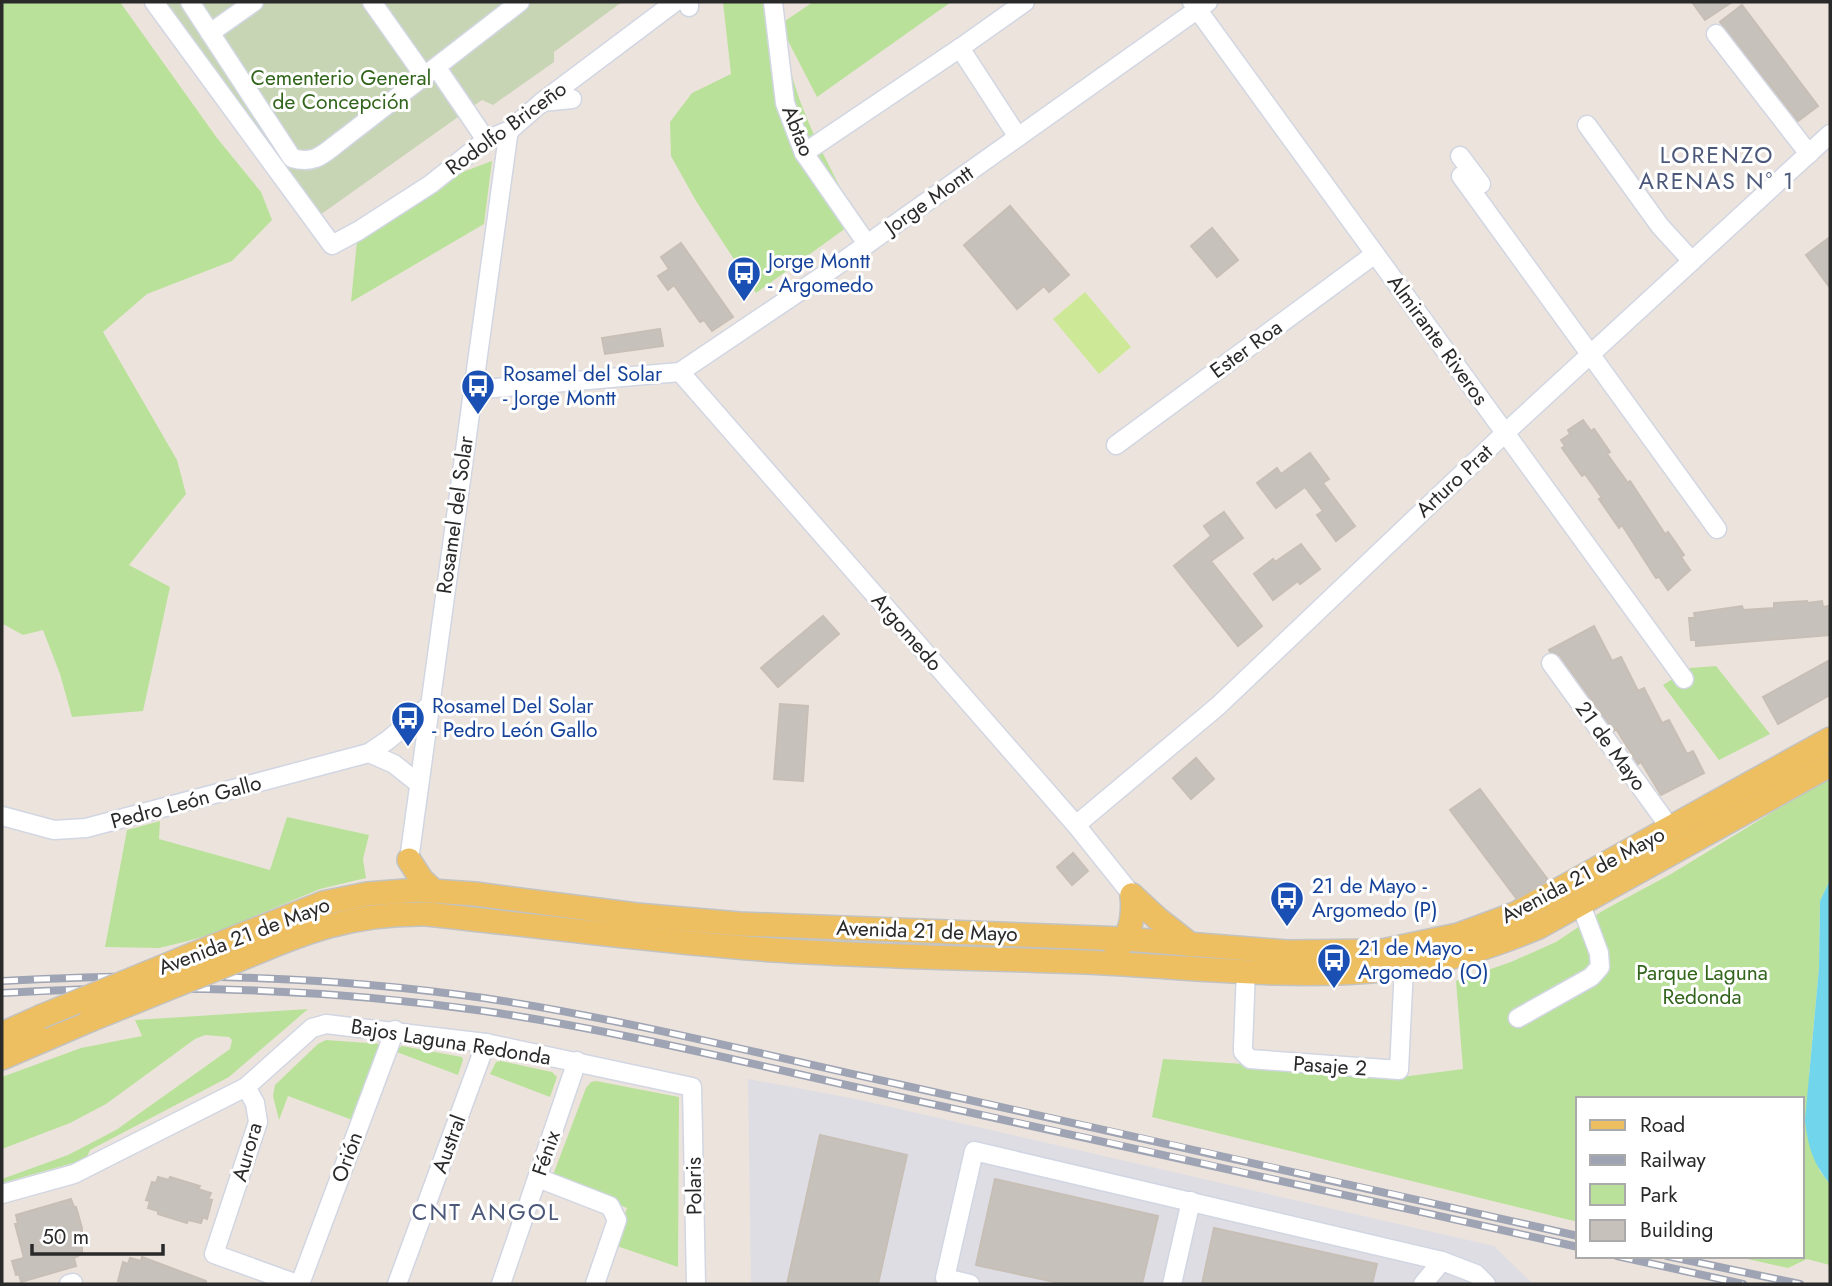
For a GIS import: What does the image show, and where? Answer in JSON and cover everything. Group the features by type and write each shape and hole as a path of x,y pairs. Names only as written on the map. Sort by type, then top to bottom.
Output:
{"main road":[{"name":"Avenida 21 de Mayo","path":"2,1034 323,903 388,892 434,891 740,924 1125,939 1287,952 1382,951 1436,941 1487,926 1515,914 1830,739"},
{"name":"Avenida 21 de Mayo","path":"2,1058 302,933 366,916 403,914 776,950 1323,974 1404,967 1498,943 1539,927 1830,765"},
{"path":"409,860 422,880 434,891"},
{"path":"388,892 401,878 409,860"},
{"path":"1095,962 1114,951 1125,939 1132,920 1132,895"},
{"path":"1132,895 1192,945"}],"street":[{"name":"Rodolfo Briceño","path":"154,2 332,245 431,184 486,140 510,130 542,102 684,4"},
{"path":"190,2 292,158 303,161 314,160 431,73 520,2"},
{"path":"210,33 254,2"},
{"path":"372,2 486,140"},
{"name":"Abtao","path":"773,2 785,103 803,153 867,244"},
{"path":"803,153 1025,2"},
{"name":"Jorge Montt","path":"472,390 680,372 1018,137 1199,4"},
{"name":"Almirante Riveros","path":"1199,4 1375,254 1684,679"},
{"path":"1716,34 1809,154"},
{"path":"960,48 1018,137"},
{"path":"542,102 572,99"},
{"path":"1587,125 1660,226 1692,261"},
{"name":"Rosamel del Solar","path":"409,860 510,130"},
{"name":"Arturo Prat","path":"1076,825 1218,706 1505,433 1830,134"},
{"path":"1460,156 1717,529"},
{"path":"1461,176 1594,351"},
{"name":"Ester Roa","path":"1116,445 1375,254"},
{"name":"Argomedo","path":"680,372 1076,825 1132,895"},
{"name":"21 de Mayo","path":"1551,663 1671,829"},
{"name":"Pedro León Gallo","path":"2,816 54,830 76,830 369,753 429,706"},
{"path":"369,753 394,764 419,783"},
{"path":"1518,1018 1591,977 1600,967 1599,953 1581,905"},
{"name":"Pasaje 2","path":"1246,970 1243,1047 1250,1059 1399,1070 1404,967"},
{"name":"Bajos Laguna Redonda","path":"2,1195 74,1174 246,1087 312,1028 326,1024 395,1030 486,1043 692,1087"},
{"name":"Orión","path":"298,1284 395,1030"},
{"name":"Austral","path":"397,1284 486,1043"},
{"name":"Fénix","path":"501,1284 577,1061"},
{"name":"Aurora","path":"246,1087 255,1102 258,1122 214,1254 298,1284"},
{"name":"Polaris","path":"692,1087 696,1284"},
{"path":"970,1284 945,1278 974,1151 1442,1261 1476,1274 1486,1284"},
{"path":"538,1178 610,1206 617,1220 595,1284"},
{"path":"1172,1284 1191,1201"},
{"path":"1423,1284 1442,1261"}],"shaded area":[{"path":"748,1079 856,1099 1494,1246 1533,1284 751,1284"}],"green space":[{"path":"2,2 120,2 217,138 261,192 272,220 232,261 147,294 103,332 177,460 186,494 129,565 170,587 143,711 72,717 60,674 43,630 23,635 3,624"},
{"name":"Cementerio General de Concepción","path":"166,2 622,2 554,52 554,62 493,105 482,100 320,215"},
{"path":"723,2 783,2 785,21 813,2 951,2 817,97 785,35 788,59 802,107 857,220 756,293 696,201 671,156 670,122 692,93 731,74"},
{"path":"492,161 484,224 351,302 358,231 431,184"},
{"path":"1085,292 1131,347 1099,374 1053,319"},
{"path":"1716,666 1770,734 1719,760 1663,685 1690,668"},
{"name":"Parque Laguna Redonda","path":"1830,777 1830,880 1820,901 1819,968 1809,1076 1819,1170 1830,1184 1830,1265 1807,1259 1788,1268 1743,1258 1804,1258 1804,1097 1576,1097 1576,1222 1152,1117 1163,1059 1394,1078 1463,1069 1456,981 1511,962 1556,942 1604,910 1671,874"},
{"path":"287,817 369,835 363,859 366,878 320,889 212,934 188,941 159,948 105,947 127,830 160,821 159,839 270,870"},
{"path":"308,1009 229,1077 90,1150 83,1166 73,1163 2,1183 2,1179 68,1155 116,1130 230,1049 232,1040 229,1037 205,1035 195,1039 106,1104 70,1123 2,1149 2,1077 81,1048 142,1036 135,1020"},
{"path":"326,1040 381,1044 355,1121 288,1096 279,1120 273,1096 275,1085 318,1044"},
{"path":"402,1046 462,1057 458,1075 394,1051"},
{"path":"496,1062 552,1072 557,1077 550,1097 490,1074"},
{"path":"596,1081 679,1097 678,1267 614,1245 627,1208 556,1179 553,1175 586,1088"}],"water":[{"path":"1830,880 1830,1184 1812,1154 1805,1120 1819,968 1820,901"}],"building":[{"path":"1692,2 1732,2 1705,20"},
{"path":"1742,5 1818,106 1798,121 1720,22"},
{"path":"1010,206 1069,275 1049,292 1044,286 1017,309 964,245"},
{"path":"1212,228 1238,260 1217,277 1191,246"},
{"path":"1830,237 1830,288 1806,255"},
{"path":"681,243 733,317 712,331 704,320 700,322 674,285 668,290 658,276 669,269 661,257"},
{"path":"660,329 663,346 605,354 602,338"},
{"path":"1583,420 1591,431 1594,429 1610,452 1607,454 1628,483 1630,481 1665,534 1668,532 1684,555 1681,557 1690,570 1668,590 1659,577 1656,578 1622,525 1619,528 1585,474 1582,476 1562,448 1565,446 1561,440 1570,434 1568,430"},
{"path":"1310,453 1329,479 1323,483 1355,526 1336,541 1317,515 1323,511 1305,487 1276,508 1257,483 1277,468 1281,474"},
{"path":"1224,512 1243,538 1211,561 1262,626 1238,646 1174,566 1211,536 1204,526"},
{"path":"1301,544 1320,569 1273,600 1254,574 1273,559 1275,562"},
{"path":"1822,601 1823,607 1829,606 1830,635 1696,646 1696,640 1691,640 1689,618 1695,618 1694,613 1742,606 1743,610 1774,608 1774,603"},
{"path":"823,616 839,634 778,687 761,668"},
{"path":"1594,626 1612,661 1621,657 1638,691 1644,688 1662,723 1669,720 1687,754 1693,751 1704,773 1661,795 1641,762 1638,764 1616,729 1614,731 1560,656 1550,652 1549,650"},
{"path":"1830,660 1830,695 1778,724 1763,697"},
{"path":"780,704 808,706 803,781 774,779"},
{"path":"1196,758 1214,779 1191,799 1173,778"},
{"path":"1480,789 1548,880 1516,898 1450,810"},
{"path":"1073,853 1088,871 1072,885 1057,867"},
{"path":"820,1135 907,1155 878,1284 787,1284"},
{"path":"158,1177 169,1180 170,1177 200,1186 198,1189 211,1193 207,1219 203,1217 201,1223 188,1220 187,1223 148,1208 150,1201 146,1200 152,1182 156,1183"},
{"path":"995,1179 1158,1216 1142,1284 1064,1284 976,1265"},
{"path":"71,1199 82,1228 82,1254 74,1258 76,1266 21,1282 12,1261 24,1258 15,1224 18,1224 16,1215"},
{"path":"1214,1228 1377,1264 1372,1284 1202,1284"},
{"path":"142,1257 206,1281 206,1284 129,1284 118,1281 123,1262 128,1264 130,1258 141,1261"}],"railway":[{"path":"2,981 183,976 304,980 484,998 694,1038 1576,1236"},
{"path":"2,993 122,989 243,990 364,997 484,1011 702,1052 1576,1247"},
{"path":"1626,1258 1743,1284"},
{"path":"1676,1258 1800,1284"}],"place":[{"name":"Jorge Montt - Argomedo","path":"744,303"},
{"name":"Rosamel del Solar - Jorge Montt","path":"478,416"},
{"name":"Rosamel Del Solar - Pedro León Gallo","path":"408,748"},
{"name":"21 de Mayo - Argomedo (P)","path":"1287,928"},
{"name":"21 de Mayo - Argomedo (O)","path":"1334,990"}],"district":[{"name":"LORENZO ARENAS N° 1","path":"1717,168"},
{"name":"CNT ANGOL","path":"486,1212"}]}
